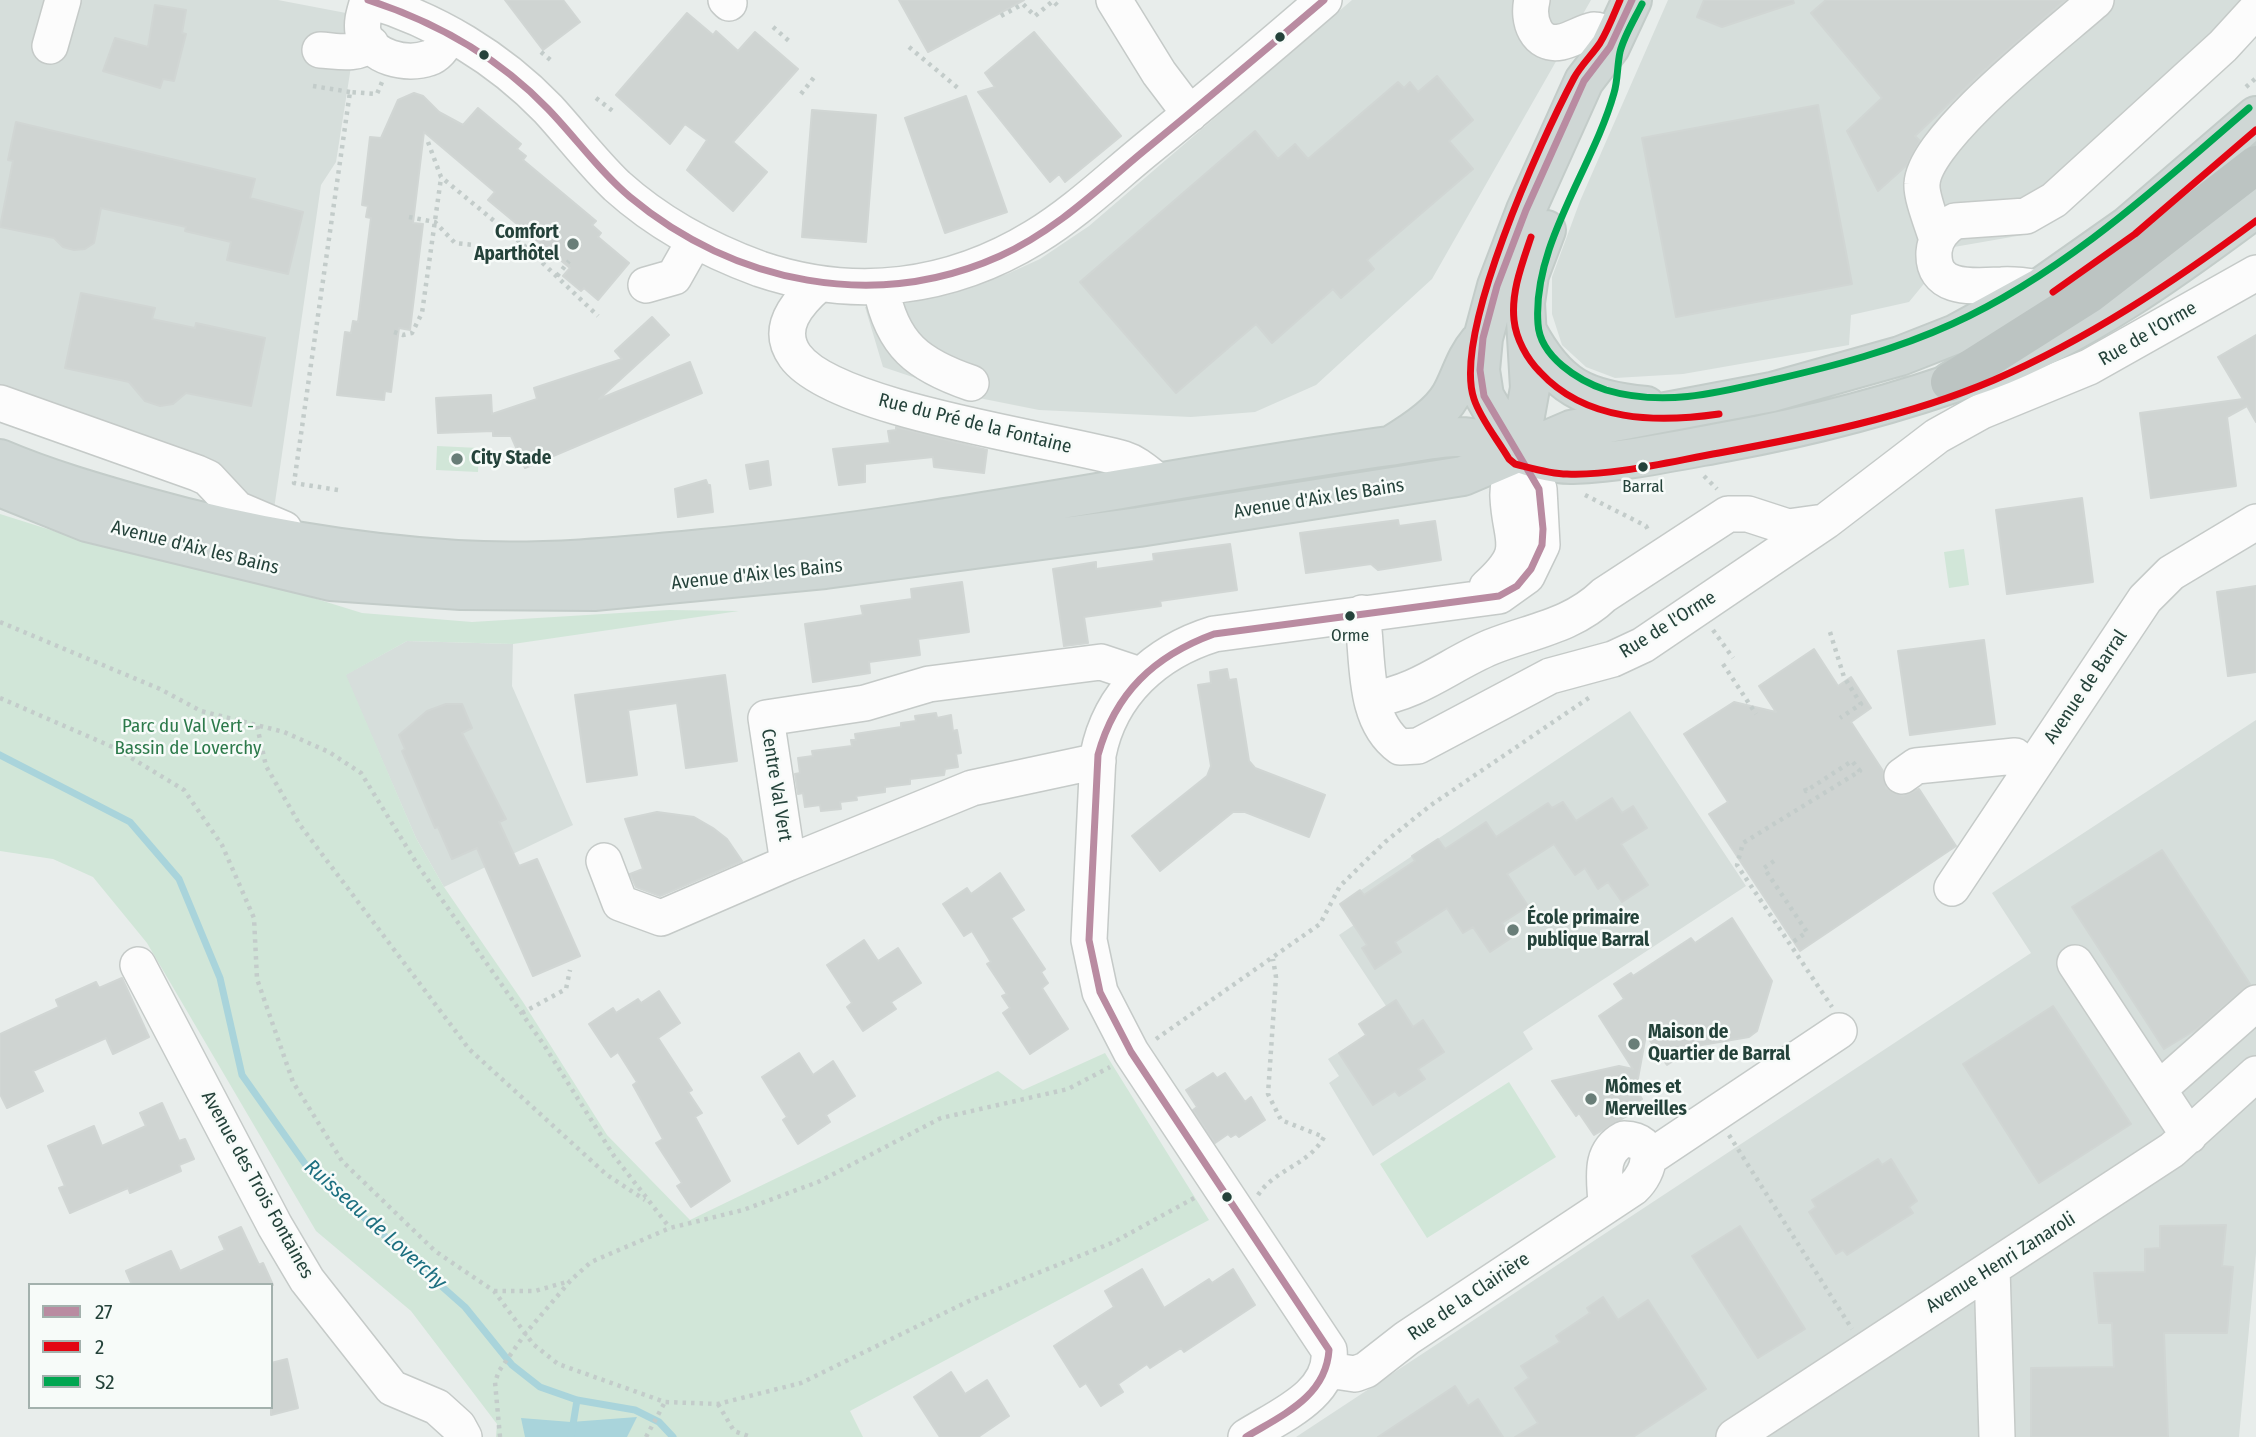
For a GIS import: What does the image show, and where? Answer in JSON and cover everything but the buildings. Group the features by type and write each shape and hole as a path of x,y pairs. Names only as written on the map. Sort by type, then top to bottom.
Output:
{"highway":[{"path":"1950,383 2090,294 2256,165"}],"main road":[{"path":"1518,454 1484,396 1480,370 1483,338 1497,285 1526,210 1584,81 1613,42 1632,0"},
{"path":"1518,454 1530,388 1527,330 1529,275 1604,90 1613,42"},
{"name":"Avenue d'Aix les Bains","path":"0,487 87,522 331,581 461,590 594,591 825,569 1139,527 1462,476 1571,430 1772,392 1900,356 1956,334 2040,288 2128,226 2256,116"},
{"name":"Avenue d'Aix les Bains","path":"0,459 43,478 225,530 343,550 463,560 591,560 905,526 1159,482 1468,437 1518,454 1567,464 1674,451 1843,418 1987,371 2040,347 2113,307 2204,247 2256,208"},
{"path":"1527,330 1539,354 1557,375 1579,392 1614,403 1683,410"},
{"path":"1392,446 1413,432 1450,398 1465,358 1483,338"}],"street":[{"path":"50,46 63,0"},
{"path":"451,35 440,51 430,58 404,62 381,51 364,34 363,18 368,0 413,6 517,79 615,184 648,212 695,240 751,265 819,284 881,288 909,286 1002,256 1037,236 1190,114 1324,0"},
{"path":"1114,0 1159,73 1190,114"},
{"path":"1532,0 1530,12 1534,30 1549,42 1558,43 1595,30 1613,42"},
{"path":"2040,288 1955,285 1944,277 1936,264 1942,233 1922,183 1936,151 1958,123 2096,0"},
{"path":"1942,233 1963,219 2008,220 2026,216 2054,200 2223,46 2256,10"},
{"path":"320,50 381,51"},
{"path":"665,287 695,240"},
{"name":"Rue de l'Orme","path":"1362,613 1372,699 1378,724 1388,738 1400,747 1419,746 1550,676 1613,659 1643,645 1826,521 1937,436 1982,411 2068,378 2256,273"},
{"name":"Rue du Pré de la Fontaine","path":"819,284 794,308 788,339 797,359 825,379 900,408 1126,460 1159,482"},
{"path":"881,288 887,315 906,347 935,371 971,383"},
{"path":"0,403 197,473 208,478 237,509 343,550"},
{"path":"1246,1437 1318,1388 1328,1360 1218,1184 1131,1052 1100,992 1089,940 1098,761 1102,735 1110,717 1140,675 1175,650 1214,635 1476,597 1499,596 1517,586 1531,569 1542,545 1539,489 1518,454"},
{"path":"1372,699 1416,688 1491,647 1529,636 1589,610 1604,595 1728,514 1801,527 1826,521"},
{"path":"1758,518 1767,539 1761,565"},
{"name":"Avenue de Barral","path":"1952,888 2159,583 2185,563 2256,522"},
{"path":"1589,610 1595,639 1613,659"},
{"path":"1529,636 1550,676"},
{"name":"Centre Val Vert","path":"1098,761 972,788 788,863 766,718 865,703 929,684 1101,662 1140,675"},
{"path":"1902,776 1916,766 2015,756 2028,774"},
{"path":"604,861 620,903 661,918 788,863"},
{"path":"2075,963 2189,1136"},
{"name":"Avenue des Trois Fontaines","path":"138,965 275,1226 307,1280 391,1388 437,1407 458,1426 464,1437"},
{"path":"2159,1089 2256,1003"},
{"name":"Rue de la Clairière","path":"1328,1360 1407,1338 1643,1179 1649,1158 1839,1024"},
{"name":"Avenue Henri Zanaroli","path":"1734,1437 2083,1212 2189,1136 2256,1074"},
{"path":"1993,1268 1997,1437"}],"path":[{"path":"1001,16 1023,4 1035,16 1053,1 1058,6"},
{"path":"773,27 789,41"},
{"path":"909,47 958,88"},
{"path":"313,86 377,94 381,51"},
{"path":"541,52 554,62"},
{"path":"801,94 815,76"},
{"path":"338,490 294,483 350,92"},
{"path":"596,97 614,113"},
{"path":"428,142 442,177 527,248 598,316"},
{"path":"394,332 404,335 412,332 422,313 442,177"},
{"path":"409,216 435,222 455,243 474,245"},
{"path":"557,276 569,261"},
{"path":"1584,494 1646,526 1664,554"},
{"path":"0,622 160,689 201,711 284,732 329,752 361,773 419,867 522,1013 614,1156 670,1228"},
{"path":"1830,632 1844,677 1861,704 1840,718"},
{"path":"1723,664 1756,714"},
{"path":"500,1437 495,1382 499,1371 525,1334 571,1280 591,1262 670,1228 743,1210 818,1182 941,1118 1068,1089 1101,1072 1131,1052 1173,1030 1207,1002 1273,959 1320,923 1340,886 1405,825 1592,696"},
{"path":"0,698 123,752 184,790 222,845 254,918 257,979 293,1082 342,1161 435,1251 494,1291 533,1344 558,1364 665,1402 718,1404 801,1383 970,1301 1114,1242 1218,1184"},
{"path":"257,726 266,766 300,825 469,1049 607,1175 649,1203"},
{"path":"1805,788 1806,791 1852,761 1860,771 1743,843 1737,865 1839,1024"},
{"path":"1774,861 1763,868 1807,932 1790,944"},
{"path":"1238,1216 1271,1180 1312,1155 1324,1137 1281,1120 1268,1094 1276,977 1273,959"},
{"path":"522,1013 566,989 570,970"},
{"path":"1715,1114 1866,1350"},
{"path":"494,1291 535,1291 571,1280"},
{"path":"646,1437 665,1402"},
{"path":"718,1404 734,1430 751,1437"}],"shaded area":[{"path":"0,0 278,0 346,13 355,41 336,162 321,185 274,509 0,419"},
{"path":"1352,0 1591,0 1432,279 1316,385 1255,412 1191,417 1039,410 969,396 883,367 865,307 925,297 1007,274 1040,259 1089,226"},
{"path":"1668,0 2256,0 2256,33 2056,220 2023,235 1954,247 1909,302 1851,315 1849,345 1683,374 1615,378 1586,367 1562,345 1552,314 1552,277 1580,201"},
{"path":"407,641 513,644 512,686 573,825 444,887 416,838 345,675"},
{"name":"École primaire publique Barral","path":"1630,711 1746,886 1523,1032 1533,1049 1373,1156 1329,1083 1339,1076 1328,1059 1366,1035 1359,1024 1386,1006 1339,935 1354,925 1340,904"},
{"path":"2256,720 2256,1253 2239,1437 1296,1437 2031,953 1992,893"}],"green space":[{"name":"City Stade","path":"437,446 479,448 478,472 436,470"},
{"name":"Parc du Val Vert - Bassin de Loverchy","path":"0,514 92,543 281,588 362,613 472,622 669,610 739,611 513,644 407,641 346,675 416,838 444,887 523,1002 607,1135 690,1220 998,1071 1023,1090 1105,1053 1209,1220 850,1411 863,1437 496,1437 497,1424 411,1311 316,1231 147,943 93,877 53,859 0,851"},
{"path":"1964,549 1969,585 1949,588 1944,552"},
{"path":"1509,1082 1556,1157 1427,1238 1380,1164"}],"water":[{"path":"637,1417 627,1437 525,1437 521,1418 571,1422"}],"waterway":[{"name":"Ruisseau de Loverchy","path":"0,755 130,822 179,879 220,978 242,1075 308,1168 465,1307 512,1365 540,1387 577,1400 635,1410 659,1422 673,1437"},
{"path":"571,1437 577,1400"}],"transit line":[{"name":"27","path":"368,0 442,30 487,57 529,90 619,187 671,227 714,251 760,269 808,280 856,285 904,283 953,273 1000,256 1038,235 1090,197 1324,0"},
{"name":"2","path":"1620,0 1600,43 1574,78 1541,145 1503,237 1476,330 1471,369 1474,399 1490,430 1515,464 1561,474 1623,470 1824,432 1927,405 1994,380 2097,328 2194,266 2256,221"},
{"name":"27","path":"1246,1437 1287,1412 1311,1392 1320,1380 1329,1350 1131,1052 1100,992 1089,940 1098,755 1105,733 1126,695 1155,666 1192,643 1214,634 1499,596 1517,586 1531,569 1542,545 1539,489 1484,396 1480,370 1483,338 1497,286 1526,210 1584,81 1610,47 1632,0"},
{"name":"S2","path":"1642,4 1622,46 1615,88 1604,121 1554,236 1544,265 1539,294 1540,336 1553,357 1584,381 1627,395 1669,398 1732,389 1864,356 1909,342 1952,324 2033,280 2071,254 2144,198 2249,108"},
{"name":"2","path":"2053,292 2135,234 2256,130"},
{"name":"2","path":"1531,237 1516,289 1514,320 1517,334 1531,361 1558,389 1601,410 1624,415 1671,418 1719,414"}],"place":[{"name":"Comfort Aparthôtel","path":"573,244"},
{"name":"City Stade","path":"457,459"},
{"name":"Barral","path":"1643,467"},
{"name":"Orme","path":"1350,616"},
{"name":"École primaire publique Barral","path":"1513,930"},
{"name":"Maison de Quartier de Barral","path":"1634,1044"},
{"name":"Mômes et Merveilles","path":"1591,1099"}]}
